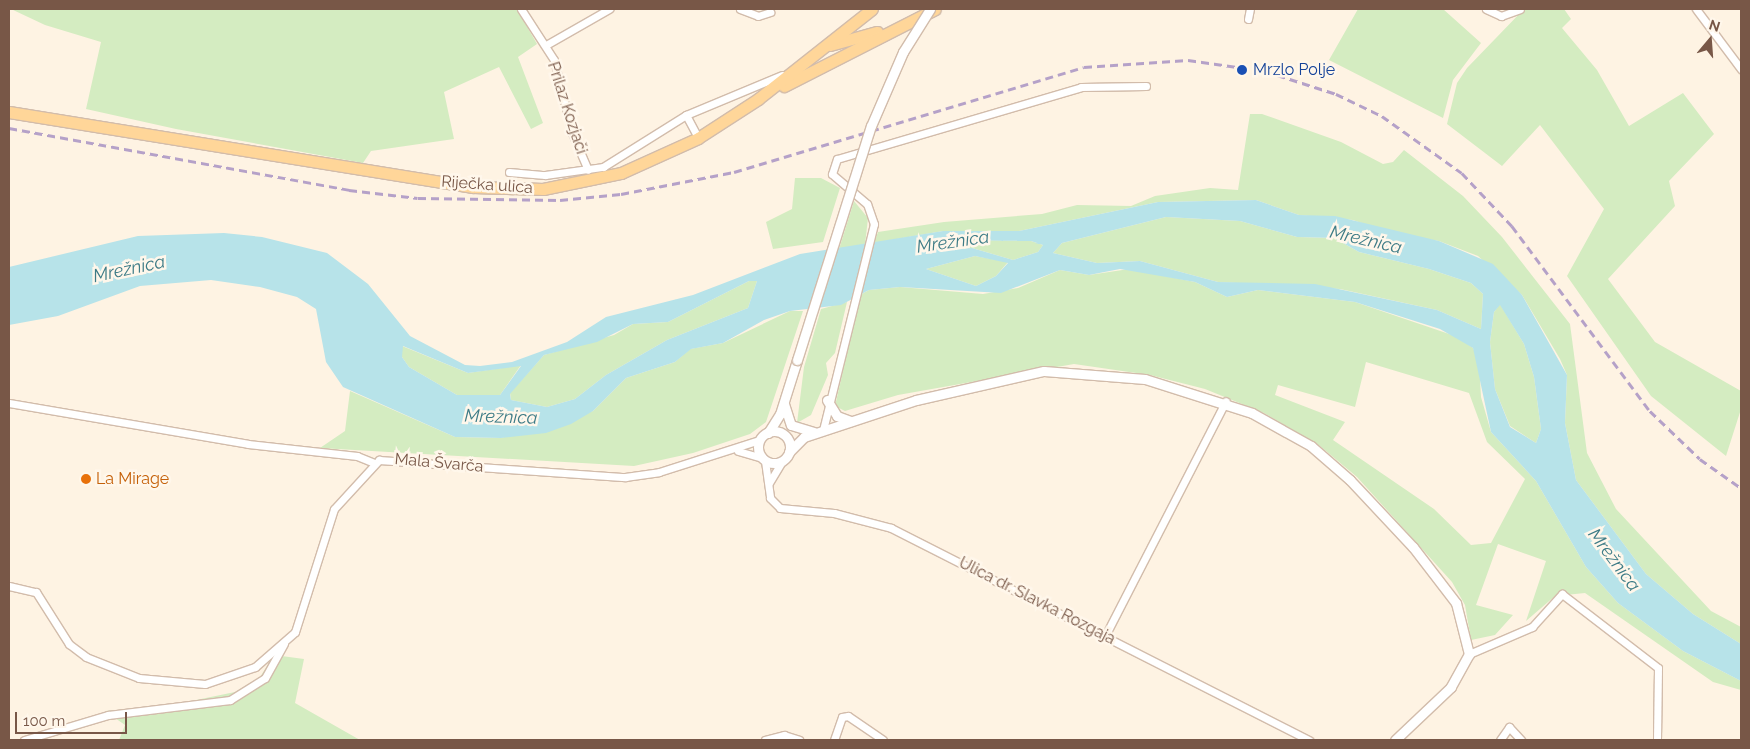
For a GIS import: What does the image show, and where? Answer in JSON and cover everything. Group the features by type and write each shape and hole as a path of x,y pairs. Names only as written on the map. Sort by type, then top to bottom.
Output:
{"main road":[{"name":"Riječka ulica","path":"9,112 473,188 543,189 621,173 698,138 758,99 828,46 872,9"},
{"name":"Riječka ulica","path":"758,99 935,9"},
{"path":"828,46 909,22"}],"street":[{"name":"Prilaz Kozjači","path":"521,9 546,45 588,170"},
{"name":"Prilaz Kozjači","path":"546,45 608,9"},
{"path":"740,9 758,16 770,12"},
{"path":"733,452 759,440 768,433 780,414 871,126 904,52 930,9"},
{"path":"1248,19 1250,9"},
{"path":"1486,9 1501,16 1520,9"},
{"path":"1696,9 1741,69"},
{"name":"Riječka ulica","path":"509,172 545,175 588,170 640,147 686,115 748,92 808,60"},
{"path":"821,431 845,329 874,224 867,204 832,174 836,159 1081,87 1146,86"},
{"path":"686,115 698,138"},
{"path":"769,483 782,460 804,437 916,400 1044,371 1145,378 1226,401 1311,446 1350,480 1413,547 1456,603 1469,654"},
{"path":"828,400 837,416 852,421"},
{"path":"1105,636 1226,401"},
{"path":"784,402 791,425 821,431"},
{"path":"9,403 248,444 358,456 374,463"},
{"path":"780,414 783,434 789,452"},
{"path":"768,433 804,437"},
{"path":"759,440 764,460"},
{"path":"733,452 764,460 782,460"},
{"name":"Mala Švarča","path":"9,586 36,592 69,644 122,672 159,683 206,684 255,667 295,632 334,509 374,463 396,459 626,477 733,452"},
{"name":"Ulica dr. Slavka Rozgaja","path":"764,460 770,498 780,508 834,513 891,528 1310,740"},
{"path":"1395,740 1451,687 1469,654 1532,627 1562,594 1658,668 1657,740"},
{"path":"24,740 108,715 230,700 265,678 286,640"},
{"path":"834,740 837,725 848,716 883,740"},
{"path":"1500,740 1509,727 1521,740"},
{"path":"765,740 784,735 799,740"}],"green space":[{"path":"11,9 517,9 537,44 518,57 543,123 531,129 499,67 444,92 454,139 371,151 363,163 176,129 86,109 101,42 45,25"},
{"path":"1358,9 1443,9 1481,43 1453,80 1443,118 1329,60"},
{"path":"1524,9 1564,9 1571,19 1562,28 1597,70 1629,126 1683,93 1714,134 1669,181 1675,206 1608,279 1655,342 1741,391 1741,409 1726,456 1651,396 1567,276 1604,209 1540,125 1502,166 1447,124 1457,83 1467,68"},
{"path":"1250,114 1262,114 1341,142 1383,164 1393,162 1404,150 1463,196 1502,237 1570,324 1587,453 1616,509 1711,611 1741,627 1741,644 1693,614 1646,574 1576,480 1565,423 1567,375 1560,359 1522,295 1478,256 1439,241 1393,234 1353,220 1299,215 1256,200 1158,202 1019,231 943,231 874,243 878,232 944,222 1042,214 1077,205 1131,206 1155,196 1210,188 1238,190"},
{"path":"795,178 821,178 840,188 823,242 773,249 766,222 792,209"},
{"path":"854,201 868,218 865,245 839,249"},
{"path":"1166,217 1240,221 1297,237 1334,238 1359,252 1429,269 1471,283 1483,294 1481,329 1437,310 1340,289 1218,282 1140,261 1097,263 1053,253 1062,243"},
{"path":"974,240 1031,241 1043,245 1038,252 1013,260 972,248 939,250"},
{"path":"975,256 1008,262 996,276 976,286 926,269"},
{"path":"1129,269 1195,282 1227,297 1258,290 1355,302 1458,337 1473,348 1479,361 1481,397 1491,432 1536,481 1586,567 1618,603 1683,651 1741,681 1741,690 1713,682 1585,593 1555,596 1526,621 1546,561 1498,544 1476,605 1513,615 1495,635 1471,640 1465,605 1452,582 1357,477 1320,446 1264,413 1205,389 1150,375 1074,364 898,395 845,411 835,406 860,295 869,290 900,287 983,294 1018,288 1060,270 1089,275","holes":["1366,362 1469,393 1487,442 1525,479 1491,543 1471,545 1434,509 1333,440 1345,422 1275,395 1278,385 1355,407"]},
{"path":"749,281 757,281 748,308 667,340 606,375 575,399 547,407 511,400 510,393 544,355 614,335 633,324 668,322"},
{"path":"847,302 835,353 826,363 828,375 811,415 797,423 804,367 821,309"},
{"path":"1500,304 1524,344 1534,377 1541,429 1536,443 1510,426 1495,389 1490,342 1494,312"},
{"path":"790,311 803,311 766,422 750,434 693,453 634,466 320,448 345,431 350,391 455,437 501,438 593,411 626,378 675,362 690,349 723,343"},
{"path":"402,346 468,373 521,365 500,395 457,395 409,367 402,357"},
{"path":"274,655 304,659 295,703 360,740 119,740 125,725 105,711 167,706 235,692 260,677"}],"water":[{"name":"Mrežnica","path":"1256,200 1299,215 1335,216 1439,241 1493,264 1522,295 1567,375 1565,423 1576,480 1646,574 1693,614 1741,644 1741,681 1683,651 1618,603 1586,567 1536,481 1491,432 1473,348 1440,329 1355,302 1258,290 1227,297 1195,282 1120,269 1089,275 1060,270 1001,293 900,287 869,290 841,305 790,311 764,320 723,343 691,349 675,362 626,378 593,411 571,424 546,433 501,438 455,437 343,387 326,362 316,309 297,297 260,287 211,280 140,286 58,316 9,325 9,267 138,236 224,233 262,237 327,253 368,284 410,336 465,365 480,366 512,362 567,342 606,317 693,295 800,254 943,231 1019,231 1158,202","holes":["1166,217 1240,221 1297,237 1334,238 1359,252 1429,269 1471,283 1483,294 1481,329 1437,310 1315,284 1218,282 1140,261 1097,263 1053,253 1062,243","974,240 1031,241 1043,245 1038,252 1013,260 972,248 939,250","975,256 1008,263 996,276 976,286 926,269","749,281 757,281 748,308 667,340 606,375 575,399 547,407 511,400 510,394 544,355 597,342 633,324 668,322","1500,305 1524,344 1534,377 1541,429 1536,443 1510,427 1495,389 1490,342 1494,312","403,346 468,373 521,366 500,395 457,395 409,367 402,357"]}],"railway":[{"path":"9,128 349,190 418,198 560,200 621,194 734,172 1084,67 1188,60 1265,71 1336,94 1382,116 1462,173 1512,226 1650,411 1700,459 1741,488"}],"place":[{"name":"Mrzlo Polje","path":"1242,70"},
{"name":"La Mirage","path":"86,479"}]}
